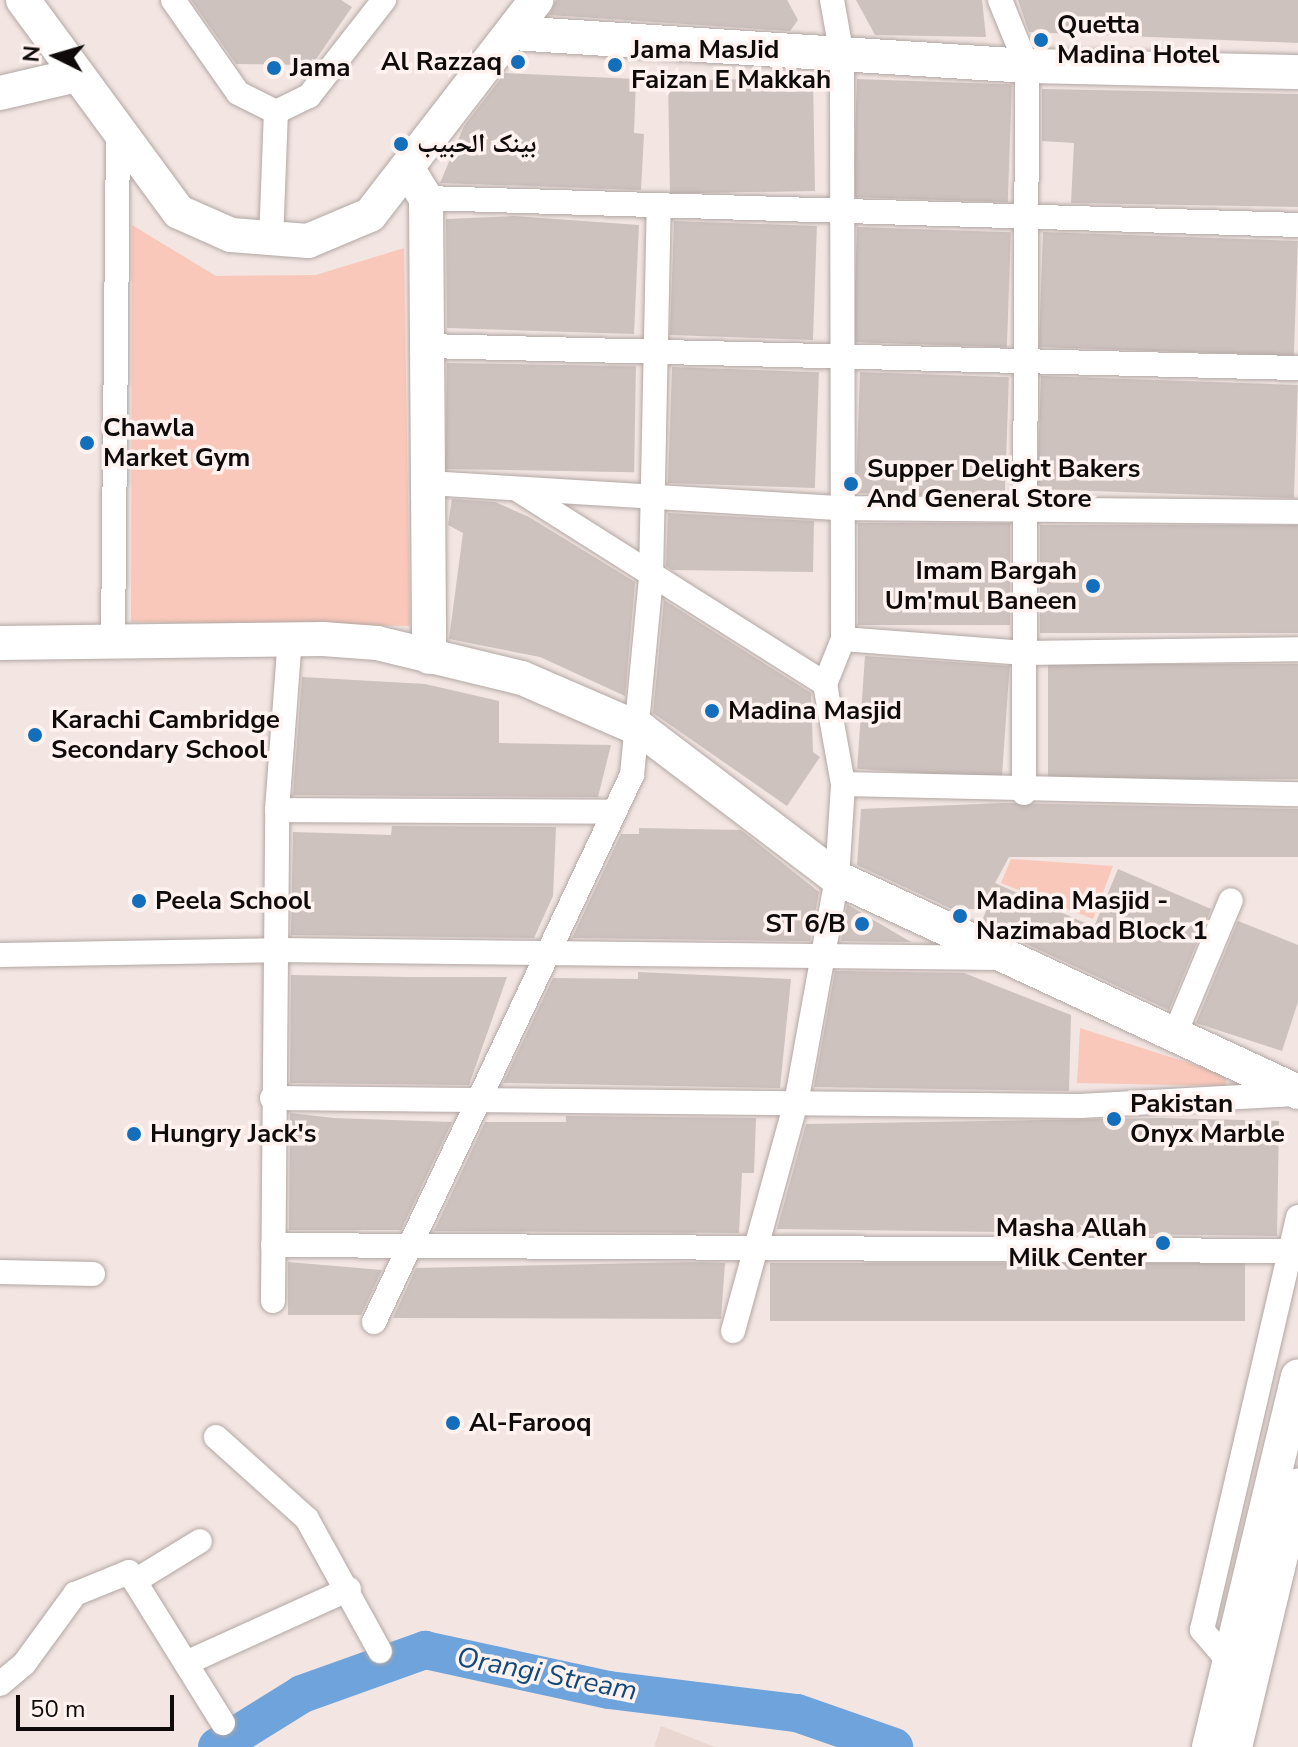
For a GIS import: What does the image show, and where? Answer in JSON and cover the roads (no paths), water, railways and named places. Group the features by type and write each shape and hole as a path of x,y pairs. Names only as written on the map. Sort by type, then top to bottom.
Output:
{"street":[{"path":"23,0 179,212 231,235 271,241 308,241 370,215 536,0"},
{"path":"173,0 238,93 276,112"},
{"path":"276,112 309,96 384,0"},
{"path":"733,1331 762,1243 797,1098 828,957 837,878 843,784 825,684 843,639 842,56 832,0"},
{"path":"1000,0 1027,66 1024,793"},
{"path":"513,33 1027,66 1298,72"},
{"path":"0,93 77,75"},
{"path":"271,241 276,112"},
{"path":"113,642 118,132"},
{"path":"407,168 426,198 429,657"},
{"path":"426,198 1028,222 1298,225"},
{"path":"374,1322 405,1246 632,775 642,730 651,577 659,351 659,205"},
{"path":"427,346 1298,368"},
{"path":"428,483 841,508 1298,512"},
{"path":"518,489 651,577 825,684"},
{"path":"273,1301 272,1098 277,810 290,638"},
{"path":"0,643 290,638 377,643 522,678 642,730 837,878 1296,1093"},
{"path":"843,639 1024,653 1298,649"},
{"path":"843,784 1024,793 1298,794"},
{"path":"277,810 612,812"},
{"path":"1174,1036 1231,900"},
{"path":"0,955 275,950 542,959 1004,958"},
{"path":"272,1098 474,1101 797,1098 1080,1106 1296,1093"},
{"path":"1231,1664 1202,1630 1298,1217"},
{"path":"273,1245 762,1243 1290,1251"},
{"path":"0,1272 93,1274"},
{"path":"1231,1743 1231,1664 1298,1377"},
{"path":"216,1437 307,1519 349,1589 380,1651"},
{"path":"1231,1743 1298,1485"},
{"path":"135,1581 200,1541"},
{"path":"0,1684 24,1664 75,1594 120,1573 129,1572 223,1723"},
{"path":"186,1663 349,1589"}],"waterway":[{"name":"Orangi Stream","path":"217,1747 302,1694 425,1650 609,1690 797,1713 894,1747"}],"place":[{"name":"Quetta Madina Hotel","path":"1041,40"},
{"name":"Al Razzaq","path":"518,62"},
{"name":"Jama MasJid Faizan E Makkah","path":"615,65"},
{"name":"Jama","path":"274,68"},
{"name":"بينک الحبيب","path":"401,144"},
{"name":"Chawla Market Gym","path":"87,443"},
{"name":"Supper Delight Bakers And General Store","path":"851,484"},
{"name":"Imam Bargah Um'mul Baneen","path":"1093,586"},
{"name":"Madina Masjid","path":"712,711"},
{"name":"Karachi Cambridge Secondary School","path":"35,735"},
{"name":"Peela School","path":"139,901"},
{"name":"Madina Masjid - Nazimabad Block 1","path":"960,916"},
{"name":"ST 6/B","path":"862,924"},
{"name":"Pakistan Onyx Marble","path":"1114,1119"},
{"name":"Hungry Jack's","path":"134,1134"},
{"name":"Masha Allah Milk Center","path":"1163,1243"},
{"name":"Al-Farooq","path":"453,1423"}]}
